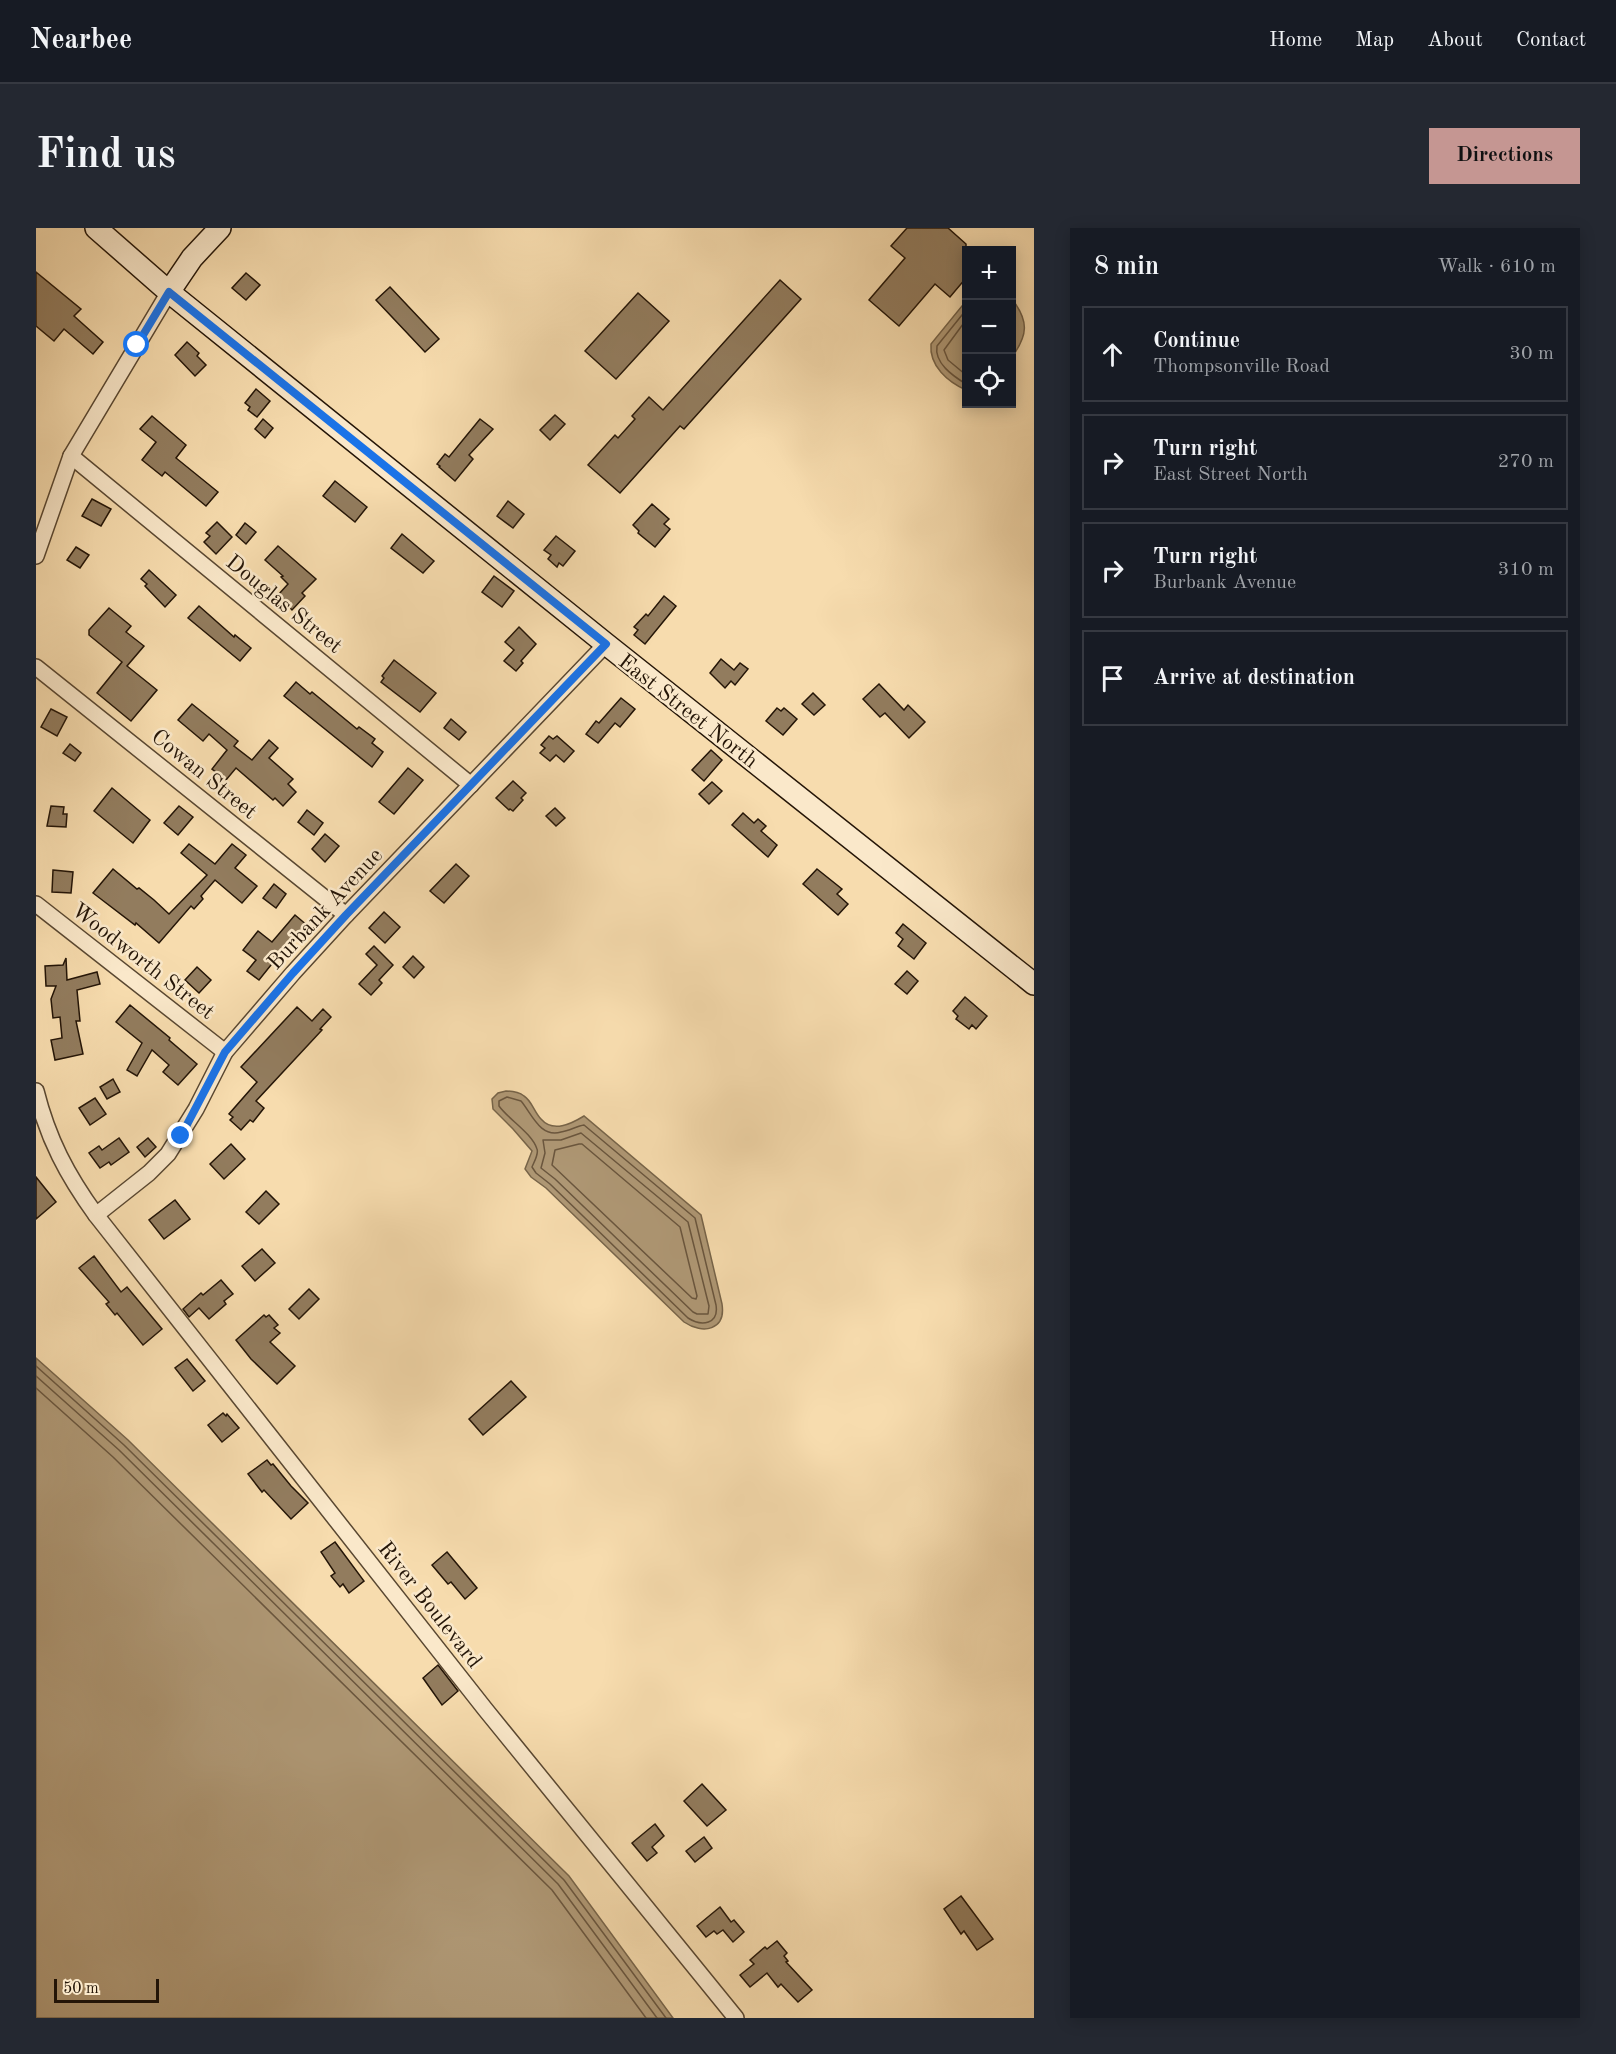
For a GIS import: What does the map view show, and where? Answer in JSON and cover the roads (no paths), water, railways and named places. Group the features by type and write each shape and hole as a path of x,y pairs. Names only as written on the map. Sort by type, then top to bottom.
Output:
{"main road":[{"name":"East Street North","path":"96,228 169,292 606,644 1034,984"},
{"path":"169,292 192,258 219,228"}],"street":[{"path":"36,556 71,456 169,292"},
{"name":"Douglas Street","path":"71,456 471,785"},
{"name":"Burbank Avenue","path":"96,1215 149,1173 168,1154 196,1108 225,1052 346,915 606,644"},
{"name":"Cowan Street","path":"36,667 346,915"},
{"name":"Woodworth Street","path":"36,904 225,1052"},
{"name":"River Boulevard","path":"36,1091 42,1117 64,1168 96,1215 485,1709 736,2018"}],"water":[{"path":"1016,304 1024,321 1024,335 1016,351"},
{"path":"962,306 962,388 946,378 936,366 931,344"},
{"path":"506,1091 524,1096 541,1119 551,1126 562,1126 584,1116 701,1215 722,1304 722,1313 717,1325 705,1329 684,1322 546,1188 531,1177 525,1169 532,1151 493,1109 492,1099 498,1093"},
{"path":"36,1358 128,1440 569,1876 673,2018 36,2018"}]}
